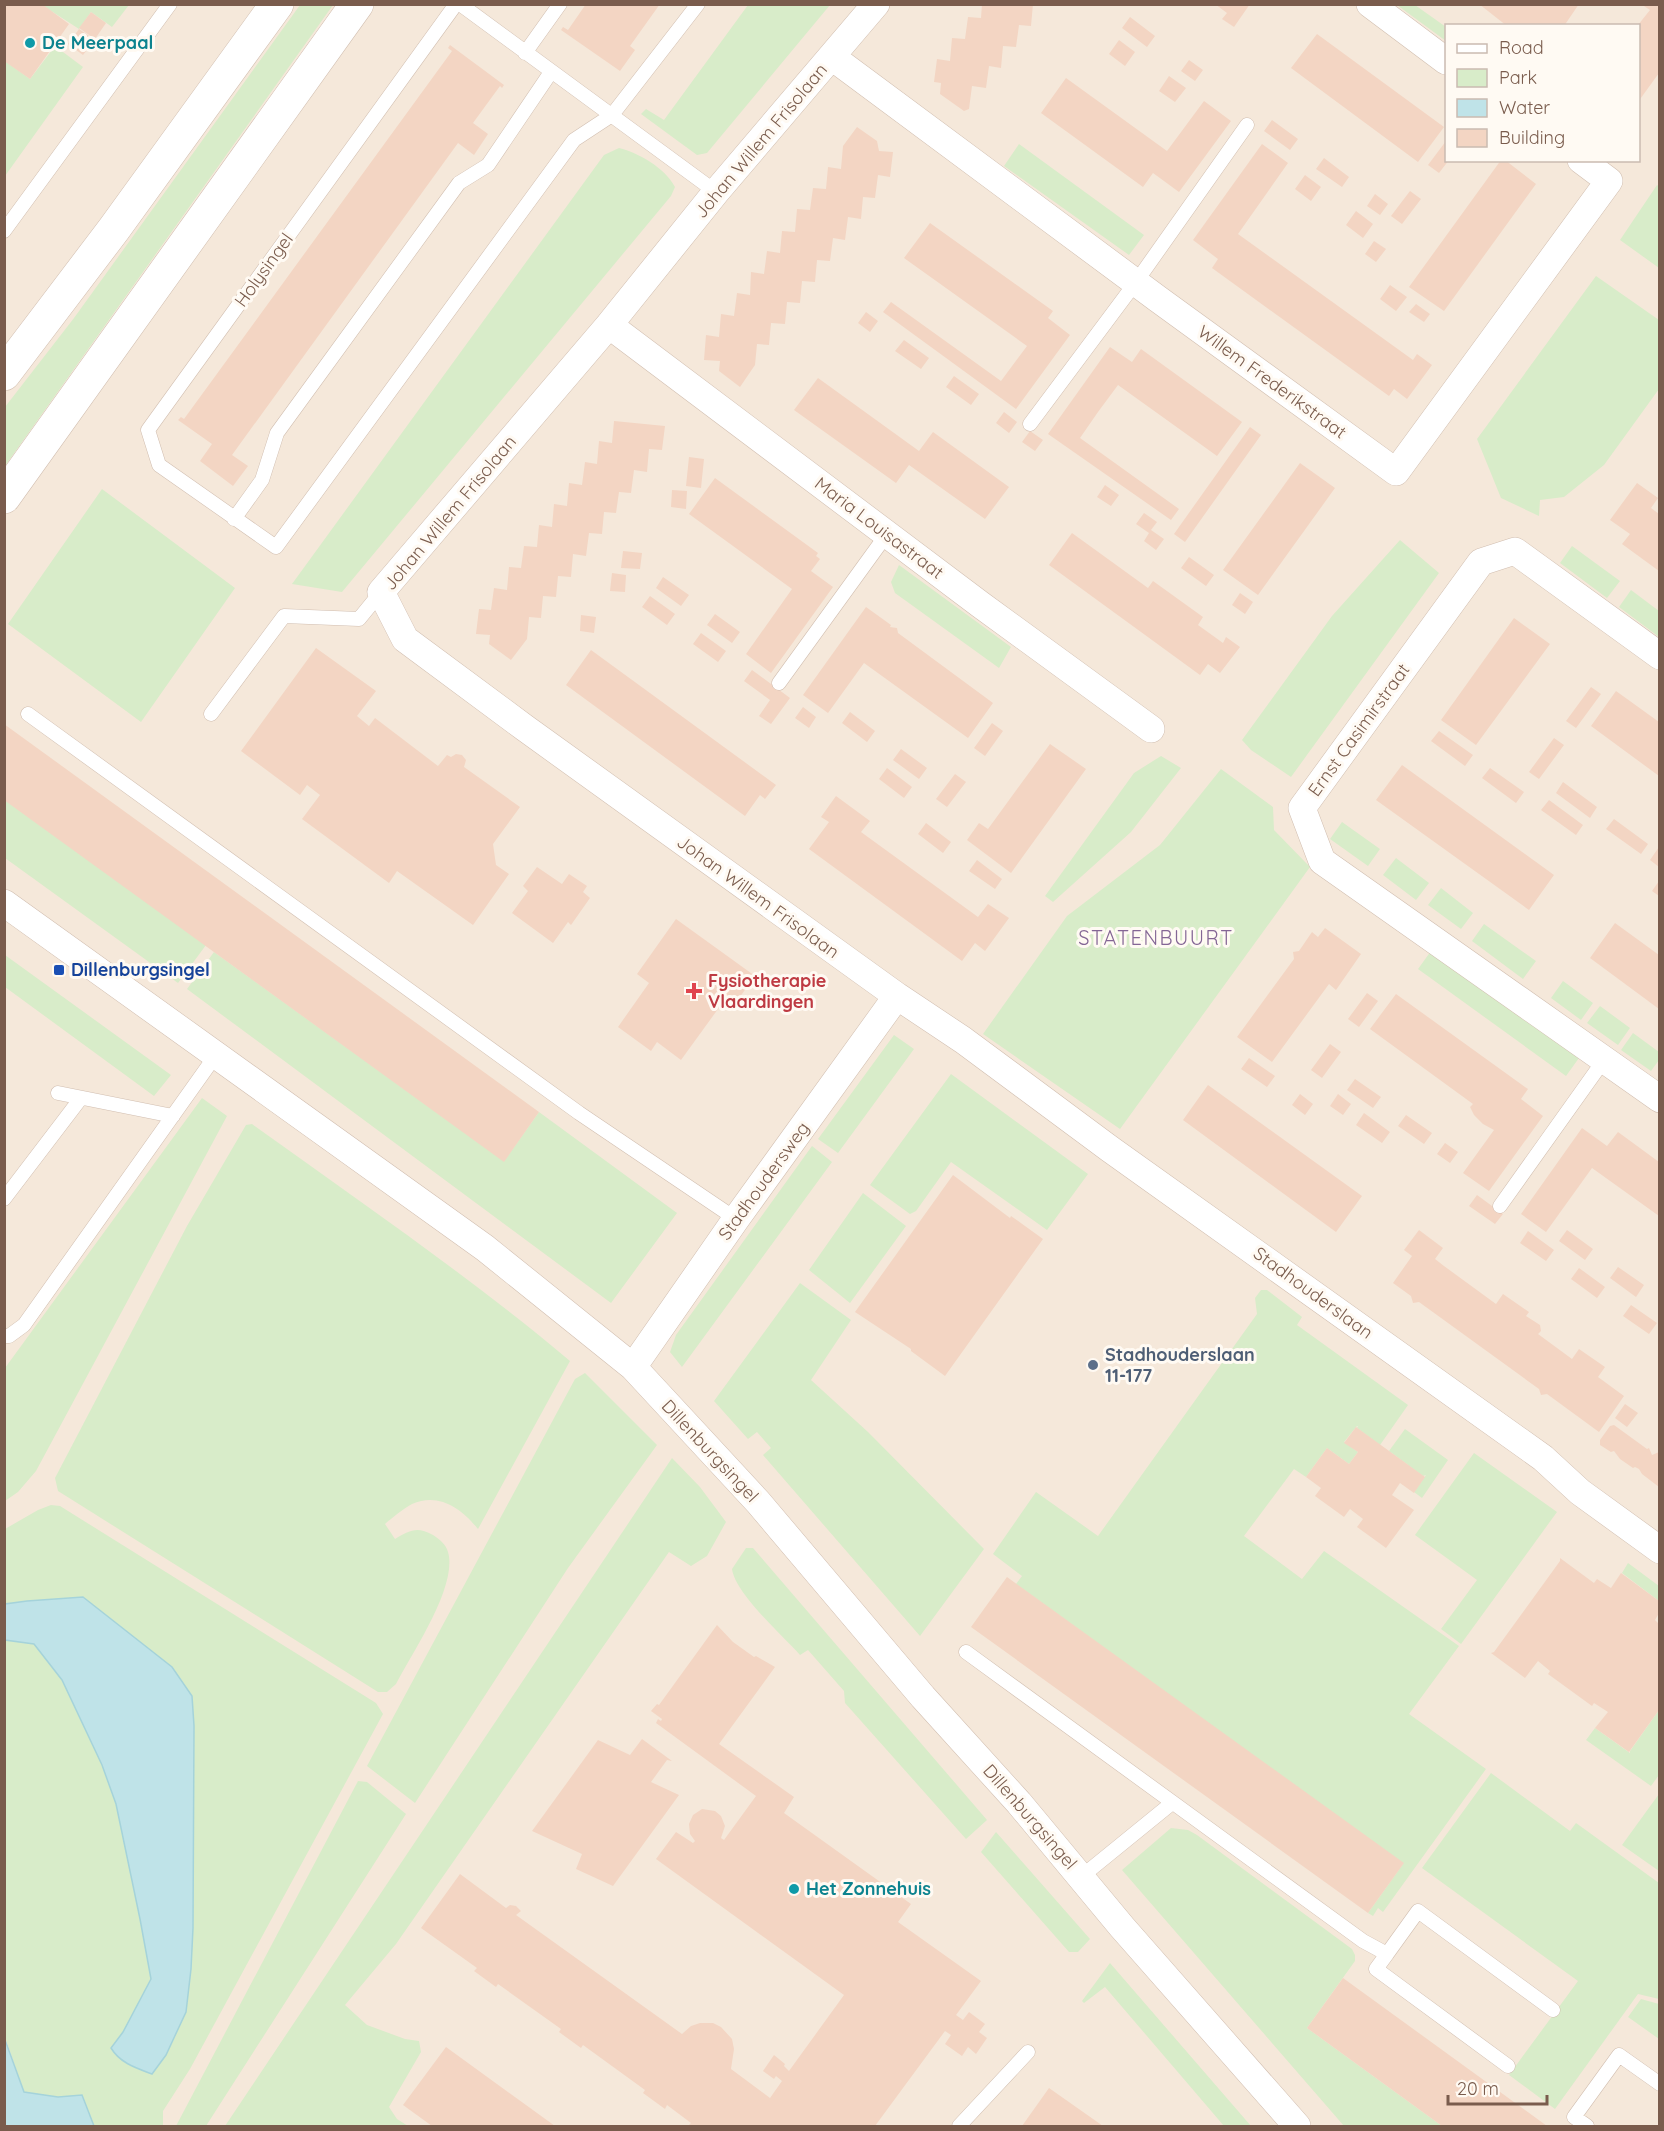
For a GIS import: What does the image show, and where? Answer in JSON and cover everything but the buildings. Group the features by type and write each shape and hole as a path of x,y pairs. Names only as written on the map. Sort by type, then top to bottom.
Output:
{"street":[{"path":"4,374 114,229 277,4"},
{"path":"4,497 357,4"},
{"name":"Johan Willem Frisolaan","path":"876,4 716,192 609,324 381,592 405,639 586,773 897,996 963,1040"},
{"path":"1370,4 1445,60"},
{"name":"Willem Frederikstraat","path":"832,57 1396,472 1609,181 1584,162"},
{"name":"Maria Louisastraat","path":"609,324 887,534 1151,729"},
{"name":"Ernst Casimirstraat","path":"1659,656 1515,551 1481,562 1302,808 1323,861 1659,1099"},
{"name":"Dillenburgsingel","path":"4,903 485,1248 633,1367 758,1502 923,1697 1019,1803 1122,1927 1297,2127"},
{"name":"Stadhoudersweg","path":"633,1367 736,1219 897,996"},
{"name":"Stadhouderslaan","path":"963,1040 1110,1149 1543,1458 1580,1492 1659,1550"}],"lane":[{"path":"4,231 170,4"},
{"name":"Holysingel","path":"699,4 612,115 574,140 276,547 159,465 148,430 458,4 612,115 716,192"},
{"path":"525,53 560,4"},
{"path":"234,519 262,480 277,432 459,183 488,165 551,72"},
{"path":"1030,424 1136,282 1247,125"},
{"path":"779,683 887,534"},
{"path":"211,714 284,616 359,619 381,592"},
{"path":"28,714 579,1113 736,1219"},
{"path":"4,1336 9,1336 24,1325 216,1055"},
{"path":"1500,1206 1604,1060"},
{"path":"58,1093 173,1116"},
{"path":"5,1197 81,1098"},
{"path":"966,1652 1363,1941 1387,1954"},
{"path":"1081,1877 1172,1803"},
{"path":"1508,2066 1376,1970 1418,1911 1553,2010"},
{"path":"959,2127 1028,2052"},
{"path":"1587,2127 1574,2117 1619,2055 1659,2084"}],"shaded area":[{"path":"5,5 1659,5 1659,2126 5,2126"}],"green space":[{"path":"42,5 129,5 112,27 91,12 79,29"},
{"path":"300,5 333,5 5,466 5,407 74,318"},
{"path":"748,5 830,5 707,153 697,155 641,114 646,109 664,120"},
{"path":"1397,5 1415,5 1445,26 1445,40"},
{"path":"55,46 83,67 5,176 5,61 30,79"},
{"path":"1019,144 1144,235 1129,255 1004,166"},
{"path":"619,148 643,158 665,174 675,187 671,196 342,592 292,584 604,155"},
{"path":"1657,185 1660,187 1659,268 1620,240"},
{"path":"1596,276 1659,320 1659,389 1604,465 1564,497 1540,500 1539,516 1501,498 1477,439"},
{"path":"102,489 235,588 141,722 8,624"},
{"path":"1400,540 1439,573 1291,777 1251,750 1242,740 1332,616"},
{"path":"1572,546 1620,581 1607,598 1560,563"},
{"path":"899,565 1011,647 999,668 895,593 891,582"},
{"path":"1631,590 1659,611 1659,637 1619,607"},
{"path":"1161,756 1181,768 1131,832 1053,902 1045,896 1134,773"},
{"path":"1221,769 1273,807 1274,830 1310,867 1120,1129 983,1034 1067,916 1160,845"},
{"path":"5,800 206,945 178,983 5,858"},
{"path":"1342,822 1380,849 1368,866 1330,839"},
{"path":"1396,858 1429,883 1416,900 1383,875"},
{"path":"1441,888 1473,913 1461,929 1428,905"},
{"path":"1484,924 1536,961 1523,979 1472,941"},
{"path":"1431,951 1579,1058 1566,1076 1418,969"},
{"path":"214,952 504,1161 539,1112 677,1213 611,1303 187,989"},
{"path":"5,955 171,1075 154,1096 5,987"},
{"path":"1563,981 1593,1003 1581,1020 1551,998"},
{"path":"1600,1006 1630,1028 1618,1045 1587,1023"},
{"path":"1633,1033 1659,1052 1659,1060 1651,1071 1621,1050"},
{"path":"894,1035 914,1049 838,1153 818,1139"},
{"path":"951,1074 1088,1174 1047,1230 951,1162 916,1211 910,1214 870,1185"},
{"path":"202,1098 227,1116 36,1471 18,1492 5,1501 5,1368"},
{"path":"252,1124 453,1269 570,1361 478,1529 457,1509 441,1501 431,1500 412,1504 385,1524 395,1539 414,1530 433,1535 447,1549 449,1566 446,1583 432,1619 396,1684 387,1692 378,1692 58,1491 55,1478 187,1226 246,1125"},
{"path":"812,1146 832,1162 682,1367 670,1352 676,1335"},
{"path":"863,1193 906,1226 850,1303 809,1270"},
{"path":"800,1283 851,1320 811,1380 868,1432 984,1549 920,1636 763,1455 771,1448 757,1432 748,1439 714,1401"},
{"path":"1261,1290 1267,1290 1302,1317 1297,1325 1408,1405 1380,1445 1357,1426 1344,1442 1358,1452 1349,1464 1327,1448 1306,1477 1294,1469 1244,1536 1302,1579 1324,1551 1459,1646 1409,1714 1486,1769 1383,1912 1378,1908 1373,1916 1368,1913 1403,1864 1016,1584 1022,1576 993,1554 1036,1492 1098,1536 1257,1314 1255,1298"},
{"path":"585,1373 657,1445 568,1568 415,1803 367,1766 575,1379"},
{"path":"1405,1429 1448,1460 1422,1498 1414,1492 1426,1475 1423,1476 1389,1451"},
{"path":"1474,1453 1557,1512 1461,1644 1441,1629 1477,1580 1415,1535"},
{"path":"672,1458 700,1487 726,1522 707,1556 691,1566 669,1552 396,1944 345,2005 367,2025 405,2039 419,2041 421,2052 389,2107 397,2119 408,2126 225,2126"},
{"path":"51,1505 60,1506 376,1703 383,1714 190,2069 163,2111 163,2126 94,2126 82,2095 58,2097 24,2092 5,2037 5,1640 34,1644 62,1680 102,1765 116,1804 151,1979 123,2032 111,2048 131,2066 152,2073 166,2055 176,2035 191,1969 194,1726 192,1696 27,1601 5,1604 5,1529"},
{"path":"746,1548 753,1548 987,1820 966,1839 845,1703 844,1691 808,1650 800,1655 741,1590 732,1569"},
{"path":"1628,1563 1659,1586 1659,1601 1622,1573"},
{"path":"1659,1710 1659,1775 1651,1786 1586,1740 1595,1728 1630,1753"},
{"path":"1491,1773 1570,1831 1576,1823 1659,1883 1659,1999 1638,1994 1555,2109 1509,2075 1578,1981 1422,1868"},
{"path":"358,1781 367,1782 406,1814 206,2126 176,2126"},
{"path":"1659,1794 1659,1871 1622,1845"},
{"path":"1171,1828 1188,1830 1197,1835 1352,1949 1355,1961 1307,2028 1442,2126 1344,2126 1122,1870"},
{"path":"996,1832 1090,1939 1078,1952 1069,1952 981,1852"},
{"path":"1110,1963 1251,2126 1224,2126 1105,1987 1084,2003 1082,2001"},
{"path":"1641,1999 1659,2004 1659,2039 1628,2017"}],"water":[{"path":"83,1597 172,1667 192,1696 194,1726 191,1969 186,2012 166,2055 152,2074 124,2061 111,2048 123,2032 151,1979 116,1804 102,1765 62,1680 34,1644 5,1640 5,1604"},
{"path":"4,2037 24,2092 58,2097 82,2095 94,2126 5,2126"}],"place":[{"name":"De Meerpaal","path":"30,43"},
{"name":"Dillenburgsingel","path":"59,970"},
{"name":"Fysiotherapie Vlaardingen","path":"694,991"},
{"name":"Stadhouderslaan 11-177","path":"1093,1365"},
{"name":"Het Zonnehuis","path":"794,1889"}],"district":[{"name":"STATENBUURT","path":"1156,938"}]}
